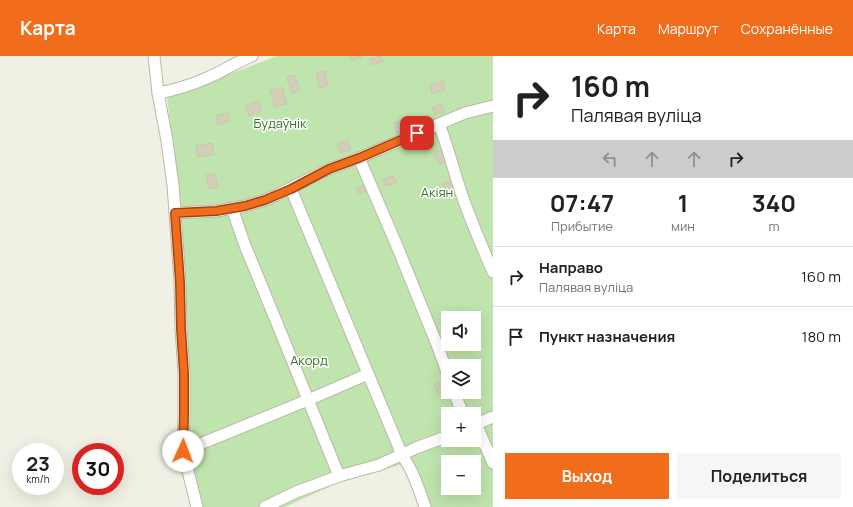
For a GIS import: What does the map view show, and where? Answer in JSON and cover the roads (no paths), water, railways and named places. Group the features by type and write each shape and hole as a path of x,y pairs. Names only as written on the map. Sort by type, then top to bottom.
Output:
{"street":[{"path":"154,56 158,93 173,185 180,282 184,374 183,451 197,507"},
{"path":"158,93 177,89 208,78 240,60 252,56"},
{"path":"175,213 216,211 245,206 265,200 291,189 329,169 359,158 465,113 493,106"},
{"path":"439,124 451,157 459,186 478,238 493,272"},
{"path":"359,158 397,246 442,359"},
{"path":"291,189 402,455 409,465 425,507"},
{"path":"232,208 244,243 339,476"},
{"path":"183,451 368,374"},
{"path":"481,422 493,417"},
{"path":"481,438 493,463"},
{"path":"265,507 296,492 339,476 379,465 441,439"}],"park label":[{"name":"Будаўнік","path":"280,123"},
{"name":"Акіян","path":"437,192"},
{"name":"Акорд","path":"309,360"}]}
